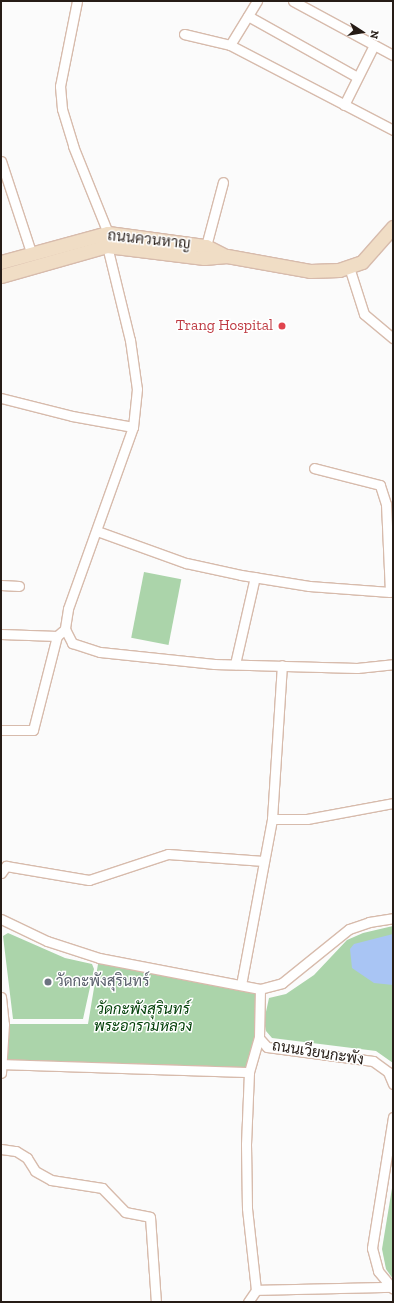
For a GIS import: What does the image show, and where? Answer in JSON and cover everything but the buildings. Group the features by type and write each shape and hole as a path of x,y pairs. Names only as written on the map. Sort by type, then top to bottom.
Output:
{"main road":[{"name":"ถนนควนหาญ","path":"1,276 107,246 204,258 226,256 310,271 349,267 362,262 393,227"},
{"name":"ถนนควนหาญ","path":"1,262 31,252 108,233 206,246 226,256"}],"street":[{"path":"77,1 60,86 62,109 73,146 108,233 107,246 130,340 137,389 134,426 68,609 65,629 72,643 100,652 235,664 282,666 357,668 393,664"},
{"path":"230,45 257,1"},
{"path":"293,1 393,55"},
{"path":"248,16 357,77"},
{"path":"184,34 230,45 393,130"},
{"path":"344,105 374,44"},
{"path":"1,161 31,252"},
{"path":"206,246 223,182"},
{"path":"349,267 364,314 393,338"},
{"path":"1,398 72,416 134,426"},
{"path":"97,532 186,563 309,586 390,592 386,504 380,485 314,468"},
{"path":"235,664 255,577"},
{"path":"1,585 19,586"},
{"path":"1,730 33,730 43,682 57,636 65,629"},
{"path":"1,634 57,636"},
{"path":"241,985 272,819 282,666"},
{"path":"272,819 307,819 393,803"},
{"path":"1,873 6,866 89,880 168,854 264,861"},
{"path":"1,920 47,941 99,958 260,989 282,983 349,929 369,922 393,918"},
{"name":"ถนนเวียนกะพัง","path":"260,989 259,1038 267,1047 373,1061 388,1072 393,1084"},
{"path":"1,997 1,1068 249,1072"},
{"path":"248,1302 256,1290 247,1208 249,1072 259,1038"},
{"path":"392,1288 378,1271 372,1248 393,1117"},
{"path":"1,1149 16,1151 27,1158 35,1171 51,1180 102,1188 125,1212 150,1217 156,1302"},
{"path":"256,1290 392,1288"}],"green space":[{"path":"144,572 181,579 169,645 131,638"},
{"path":"393,926 393,1063 376,1051 272,1038 266,1031 264,1021 269,998 286,994 314,975 347,940 363,933"},
{"path":"8,933 65,958 92,964 94,969 83,1019 13,1019 3,936"},
{"name":"วัดกะพังสุรินทร์ พระอารามหลวง","path":"99,958 260,989 258,1022 249,1072 2,1064 4,1024 88,1024"},
{"path":"393,1182 393,1279 386,1269 382,1249"}],"water":[{"path":"393,934 393,985 374,983 352,968 350,949 354,944"}],"place":[{"name":"Trang Hospital","path":"282,326"},
{"name":"วัดกะพังสุรินทร์","path":"48,982"}]}
